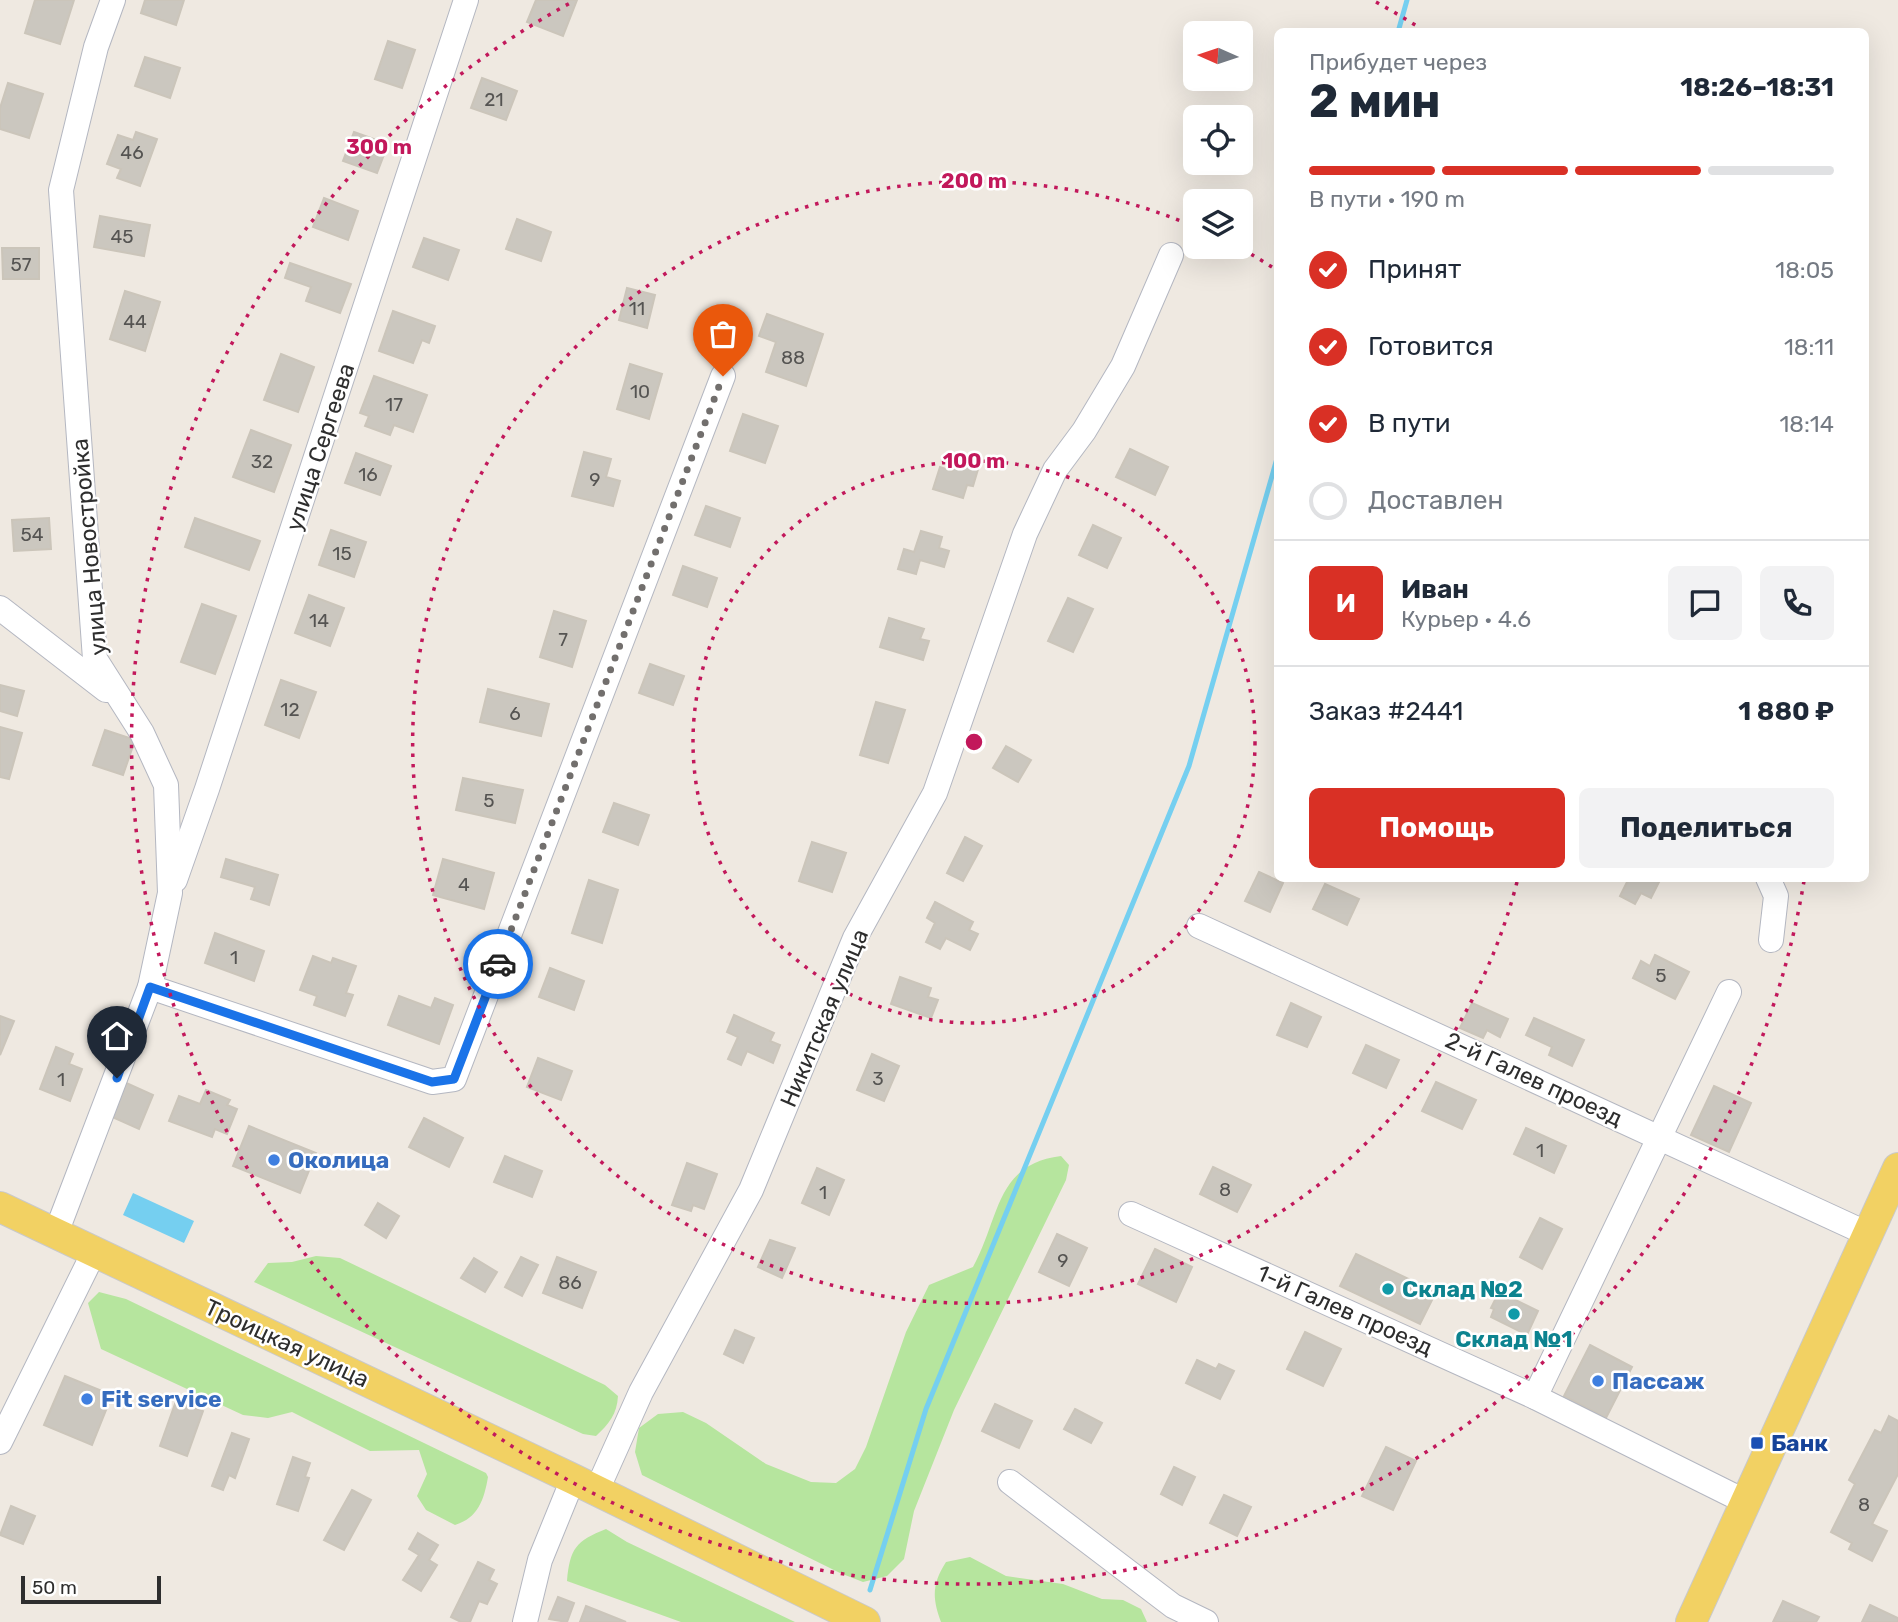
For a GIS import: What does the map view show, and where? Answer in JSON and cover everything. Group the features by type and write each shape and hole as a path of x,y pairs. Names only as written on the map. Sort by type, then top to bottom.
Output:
{"main road":[{"path":"1691,1622 1898,1168"},
{"name":"Троицкая улица","path":"0,1207 585,1485 865,1622"}],"street":[{"name":"улица Новостройка","path":"56,1233 150,987 170,893 166,785 142,733 95,659 61,190 96,47 113,0"},
{"name":"улица Сергеева","path":"170,893 207,789 467,0"},
{"name":"Никитская улица","path":"525,1622 540,1560 641,1392 751,1190 855,938 935,793 1025,534 1055,470 1084,431 1123,366 1171,255"},
{"path":"150,987 432,1082 454,1079 723,376"},
{"path":"0,608 123,703"},
{"path":"1770,882 1776,896 1770,940"},
{"name":"2-й Галев проезд","path":"1199,926 1868,1234"},
{"path":"1535,1396 1729,992"},
{"name":"1-й Галев проезд","path":"1131,1214 1535,1396 1746,1502"},
{"path":"0,1442 94,1252"},
{"path":"1010,1482 1172,1606 1206,1622"}],"green space":[{"path":"1061,1156 1069,1165 1066,1180 954,1410 914,1511 904,1559 887,1576 863,1582 840,1573 642,1475 635,1452 639,1428 658,1414 683,1412 706,1423 766,1464 811,1482 836,1483 855,1469 866,1447 906,1332 929,1285 973,1267 1002,1196 1011,1182 1023,1170 1039,1161"},
{"path":"316,1256 340,1258 605,1385 618,1396 612,1418 596,1436 583,1434 254,1282 268,1263 292,1262"},
{"path":"99,1292 126,1299 486,1473 488,1477 479,1507 469,1518 455,1525 426,1510 417,1496 427,1474 419,1450 370,1451 292,1412 268,1418 243,1415 101,1349 88,1303"},
{"path":"606,1529 627,1542 795,1622 681,1622 567,1581 570,1561 576,1547"},
{"path":"970,1557 1006,1576 1063,1584 1102,1599 1123,1600 1141,1609 1147,1622 941,1622 935,1598 938,1577 946,1562"}],"water":[{"path":"133,1193 194,1221 184,1243 123,1215"}],"building":[{"path":"35,0 74,0 60,44 25,33"},
{"path":"145,0 184,0 176,25 141,13"},
{"path":"536,0 577,0 563,36 527,22"},
{"path":"388,41 415,50 402,88 375,79"},
{"path":"145,57 180,68 170,98 135,86"},
{"path":"482,78 517,91 506,120 471,108"},
{"path":"8,83 43,94 29,138 0,129 0,108"},
{"path":"136,132 157,139 140,186 117,178 121,169 107,164 118,135 133,140"},
{"path":"354,132 388,144 377,173 343,161"},
{"path":"324,198 358,211 348,240 313,227"},
{"path":"100,216 150,225 144,256 94,247"},
{"path":"517,219 551,232 541,261 506,249"},
{"path":"424,238 459,250 448,280 413,267"},
{"path":"2,248 39,248 39,279 3,279"},
{"path":"290,263 351,284 340,313 306,301 311,287 285,278"},
{"path":"627,288 655,295 647,328 619,320"},
{"path":"125,291 160,302 145,351 110,339"},
{"path":"393,311 435,326 429,343 422,340 413,363 379,351"},
{"path":"767,314 823,334 806,386 766,372 776,342 759,336"},
{"path":"281,354 314,367 298,412 264,400"},
{"path":"630,364 662,374 649,419 617,409"},
{"path":"374,376 427,395 413,432 394,425 390,435 365,426 369,416 360,413"},
{"path":"743,414 778,426 765,463 730,451"},
{"path":"251,430 291,445 274,492 233,477"},
{"path":"1130,449 1168,467 1155,495 1116,477"},
{"path":"584,452 611,459 606,477 620,481 613,506 572,496"},
{"path":"356,453 391,466 380,495 345,483"},
{"path":"955,459 979,466 973,486 967,485 963,498 933,489 940,467 952,471"},
{"path":"706,506 740,518 730,547 695,535"},
{"path":"49,518 51,549 14,551 12,520"},
{"path":"195,518 260,541 249,570 185,547"},
{"path":"1093,525 1121,538 1107,568 1079,555"},
{"path":"331,530 366,542 354,577 319,565"},
{"path":"921,531 942,537 939,548 949,551 944,567 920,560 916,574 898,569 904,549 914,552"},
{"path":"683,566 717,578 707,607 673,595"},
{"path":"309,595 344,608 330,646 295,633"},
{"path":"1068,598 1093,609 1073,652 1048,641"},
{"path":"202,604 236,616 215,674 181,662"},
{"path":"554,611 586,621 572,667 540,657"},
{"path":"889,618 924,629 920,639 929,641 923,660 880,647"},
{"path":"650,664 684,676 673,705 639,693"},
{"path":"281,680 316,692 299,738 265,725"},
{"path":"0,685 24,691 17,716 0,711"},
{"path":"488,689 549,704 541,736 480,722"},
{"path":"876,702 905,710 888,763 860,755"},
{"path":"0,727 22,733 9,779 0,777"},
{"path":"105,730 135,740 123,775 93,765"},
{"path":"1006,746 1031,760 1018,782 993,768"},
{"path":"463,778 523,790 515,823 456,810"},
{"path":"614,803 649,815 638,845 603,832"},
{"path":"965,837 982,846 963,881 947,873"},
{"path":"812,842 846,853 832,892 799,881"},
{"path":"226,859 278,875 269,905 251,899 255,887 221,877"},
{"path":"443,859 494,873 484,909 433,895"},
{"path":"1259,872 1274,879 1274,882 1283,883 1270,912 1245,901"},
{"path":"589,880 618,890 602,943 572,933"},
{"path":"1627,882 1659,882 1651,898 1641,893 1635,904 1620,896"},
{"path":"1325,884 1359,899 1347,925 1313,909"},
{"path":"935,902 973,922 969,930 978,934 970,950 946,938 940,949 926,942 935,923 927,918"},
{"path":"215,933 264,951 254,981 205,963"},
{"path":"1655,955 1689,972 1675,999 1633,978 1641,961 1650,966"},
{"path":"313,956 331,963 333,958 356,966 346,993 353,995 345,1016 314,1005 317,996 300,990"},
{"path":"550,968 584,981 574,1010 539,997"},
{"path":"900,977 931,988 928,997 938,1000 931,1018 891,1004"},
{"path":"399,996 431,1008 435,998 453,1005 439,1044 388,1025"},
{"path":"1291,1003 1321,1017 1307,1047 1277,1035"},
{"path":"1472,1003 1508,1019 1500,1037 1487,1030 1483,1038 1460,1028"},
{"path":"734,1015 774,1033 770,1041 780,1045 773,1063 747,1051 741,1065 728,1059 738,1037 727,1032"},
{"path":"0,1016 14,1021 0,1055"},
{"path":"1534,1018 1584,1040 1572,1066 1549,1055 1552,1047 1526,1035"},
{"path":"1366,1045 1399,1060 1386,1088 1353,1073"},
{"path":"56,1047 73,1054 69,1064 82,1069 70,1101 40,1089"},
{"path":"872,1054 899,1066 884,1101 857,1090"},
{"path":"538,1058 572,1071 561,1100 527,1087"},
{"path":"124,1082 153,1095 139,1129 110,1116"},
{"path":"1436,1082 1476,1100 1462,1129 1422,1111"},
{"path":"1714,1086 1751,1103 1729,1152 1691,1135"},
{"path":"206,1090 230,1100 227,1105 237,1109 227,1134 215,1129 212,1137 169,1121 179,1096 200,1104"},
{"path":"424,1118 463,1138 449,1167 409,1147"},
{"name":"Околица","path":"249,1126 316,1153 300,1193 233,1166"},
{"path":"1526,1128 1566,1146 1554,1173 1514,1154"},
{"path":"505,1156 542,1171 532,1197 494,1182"},
{"path":"687,1163 717,1174 704,1209 693,1205 691,1211 672,1205"},
{"path":"1213,1167 1251,1185 1237,1212 1200,1194"},
{"path":"817,1168 844,1180 829,1215 802,1203"},
{"path":"378,1203 399,1216 386,1238 365,1225"},
{"path":"1540,1218 1562,1229 1542,1269 1520,1257"},
{"path":"1057,1234 1087,1248 1069,1286 1039,1272"},
{"path":"770,1240 795,1248 782,1278 758,1267"},
{"path":"1155,1249 1192,1267 1176,1302 1138,1284"},
{"name":"Склад №2","path":"1356,1254 1436,1292 1420,1324 1340,1286"},
{"path":"521,1257 538,1265 522,1296 505,1287"},
{"path":"557,1257 596,1272 582,1308 543,1293"},
{"path":"474,1258 497,1272 485,1292 461,1278"},
{"name":"Склад №1","path":"1499,1292 1538,1311 1527,1335 1491,1317 1494,1309 1491,1308"},
{"path":"735,1330 754,1338 743,1363 724,1354"},
{"path":"1305,1332 1341,1349 1323,1386 1287,1369"},
{"name":"Пассаж","path":"1590,1345 1632,1367 1606,1418 1564,1396"},
{"path":"1197,1360 1216,1369 1219,1364 1234,1371 1220,1399 1186,1383"},
{"path":"65,1376 112,1395 92,1445 44,1425"},
{"path":"176,1401 203,1411 187,1456 160,1446"},
{"path":"995,1404 1032,1421 1019,1448 982,1431"},
{"path":"1075,1409 1102,1423 1091,1443 1064,1429"},
{"path":"1889,1416 1898,1421 1898,1474 1872,1524 1887,1531 1872,1561 1849,1549 1852,1543 1831,1532 1855,1484 1849,1480 1875,1430 1881,1433"},
{"path":"232,1433 249,1439 235,1478 229,1475 223,1490 212,1486"},
{"path":"1386,1447 1416,1461 1393,1510 1362,1496"},
{"path":"293,1457 310,1463 305,1477 309,1478 298,1511 277,1504"},
{"path":"1174,1467 1195,1477 1182,1505 1161,1494"},
{"path":"352,1490 371,1500 344,1550 324,1540"},
{"path":"1224,1495 1251,1507 1237,1536 1210,1523"},
{"path":"11,1506 35,1516 23,1544 0,1535"},
{"path":"418,1533 438,1545 429,1560 437,1565 421,1591 403,1580 419,1555 409,1549"},
{"path":"478,1562 494,1570 489,1580 497,1584 487,1604 479,1601 470,1622 461,1622 451,1617"},
{"path":"558,1597 574,1603 567,1622 549,1619"},
{"path":"1783,1601 1819,1617 1816,1622 1773,1622"},
{"path":"1870,1605 1898,1618 1898,1622 1862,1622"},
{"path":"586,1606 626,1622 580,1622"}],"waterway":[{"path":"1399,28 1407,0"},
{"path":"870,1590 926,1409 1189,766 1274,469"}],"way so far":[{"path":"498,964 723,376"}],"place":[{"name":"Околица","path":"274,1160"},
{"name":"Склад №2","path":"1388,1289"},
{"name":"Склад №1","path":"1514,1314"},
{"name":"Пассаж","path":"1598,1381"},
{"name":"Fit service","path":"87,1399"},
{"name":"Банк","path":"1757,1443"}],"route":[{"path":"117,1078 150,987 432,1082 454,1079 498,964"}]}
